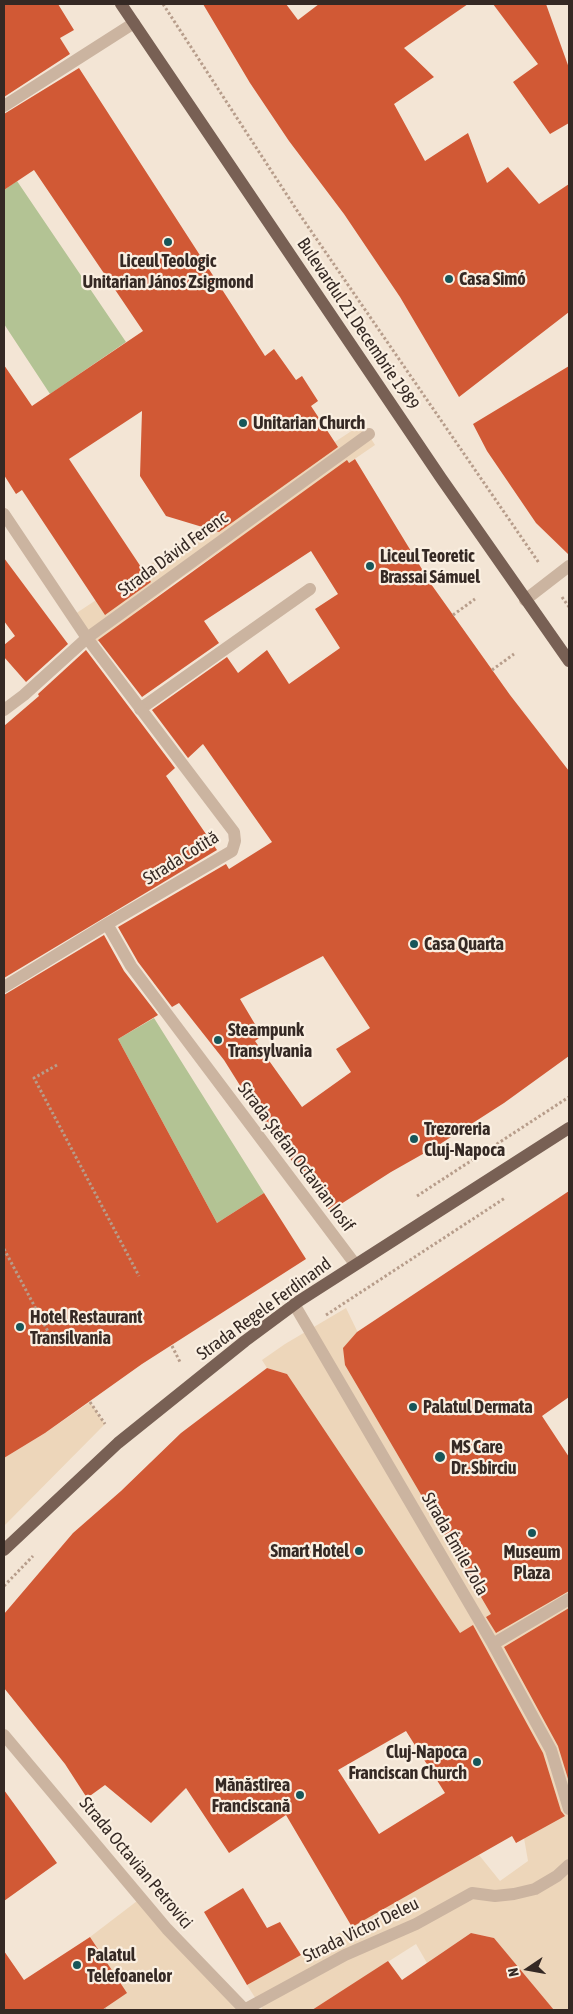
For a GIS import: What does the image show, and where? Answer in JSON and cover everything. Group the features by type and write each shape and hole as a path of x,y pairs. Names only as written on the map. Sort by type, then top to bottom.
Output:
{"main road":[{"name":"Bulevardul 21 Decembrie 1989","path":"121,4 441,478 569,661"},
{"name":"Strada Regele Ferdinand","path":"4,1550 118,1443 294,1304 569,1128"}],"street":[{"path":"4,106 134,23"},
{"name":"Strada Dávid Ferenc","path":"4,710 87,638 369,434"},
{"name":"Strada Cotită","path":"4,514 87,638 234,832 236,841 232,851 106,924 4,987"},
{"path":"526,600 569,566"},
{"path":"140,709 310,589"},
{"name":"Strada Ștefan Octavian Iosif","path":"106,924 131,966 355,1264"},
{"name":"Strada Émile Zola","path":"294,1304 493,1644 551,1750 569,1809"},
{"path":"493,1644 569,1599"},
{"name":"Strada Octavian Petrovici","path":"4,1735 167,1929 245,2010"},
{"name":"Strada Victor Deleu","path":"245,2010 345,1954 416,1924 472,1893 495,1896 535,1889 558,1876 569,1864"}],"path":[{"path":"163,4 298,212 569,607"},
{"path":"453,614 475,599"},
{"path":"492,670 514,654"},
{"path":"57,1065 34,1078 139,1276"},
{"path":"307,1326 344,1305 513,1193"},
{"path":"4,1249 52,1340"},
{"path":"172,1346 180,1362"},
{"path":"90,1402 105,1424"},
{"path":"4,1586 37,1552"}],"green space":[{"path":"17,181 126,342 50,394 4,324 4,190"},
{"path":"154,1018 264,1193 217,1223 118,1039"}],"shaded area":[{"path":"362,424 375,445 177,581 92,646 72,616"},
{"path":"346,1308 493,1612 569,1572 569,1619 513,1650 569,1756 569,2010 554,2010 494,1938 471,1933 427,1963 416,1944 312,2010 263,2010 247,1985 479,1855 500,1881 528,1861 524,1838 287,1374 267,1368 262,1360"},
{"path":"90,1402 105,1424 4,1526 4,1458"},
{"path":"141,1898 243,2010 102,2010 126,1993 90,1937"}],"building":[{"path":"4,4 58,4 74,30 60,38 70,54 4,97"},
{"path":"203,4 286,4 298,20 319,4 468,4 404,48 434,77 394,104 425,161 468,133 487,183 508,167 539,204 569,184 569,312 459,397 400,297 344,214 289,141 250,83"},
{"path":"493,4 546,4 569,68 569,123 550,134 513,82 538,64"},
{"path":"79,68 265,356 274,349 296,380 302,376 318,401 311,406 338,447 219,532 166,516 140,476 142,411 69,459 151,582 105,615 22,490 16,494 4,475 4,365 32,406 143,331 34,170 4,190 4,114"},
{"path":"569,366 569,555 536,523 487,451 473,424"},
{"path":"355,459 431,584 510,695 569,771 569,1056 504,1103 330,1211 266,1127 224,1060 179,1003 172,1007 138,962 118,927 226,864 229,869 272,842 203,744 188,758 152,710 227,657 238,673 267,650 289,684 340,648 315,609 338,594 311,551 204,621 219,643 142,697 98,640 347,460 349,463","holes":["323,956 370,1028 336,1049 351,1072 302,1107 255,1041 262,1036 240,999"]},
{"path":"4,558 68,644 26,682 4,657 4,645 15,636 4,621"},
{"path":"86,650 175,768 166,776 217,850 4,978 4,726 39,696 38,694"},
{"path":"104,935 124,971 158,1015 118,1039 217,1223 264,1193 306,1259 142,1364 45,1433 4,1458 4,995"},
{"path":"569,1191 569,1397 542,1416 569,1457 569,1591 496,1633 486,1617 491,1614 345,1365 343,1348 357,1332"},
{"path":"267,1368 287,1374 460,1633 473,1625 543,1753 561,1811 565,1816 516,1843 512,1836 352,1927 286,1815 229,1853 186,1788 151,1823 105,1785 87,1798 65,1764 4,1688 4,1614 73,1533 121,1491 181,1433","holes":["406,1731 445,1793 379,1834 338,1770"]},
{"path":"569,1608 569,1782 558,1746 504,1647"},
{"path":"4,1790 57,1863 4,1901"},
{"path":"243,1888 267,1928 280,1922 301,1955 247,1985 204,1912"},
{"path":"471,1933 494,1938 554,2010 312,2010 388,1961 402,1980"},
{"name":"Palatul Telefoanelor","path":"90,1937 127,1993 102,2010 4,2010 4,1951 24,1980"}],"place":[{"name":"Liceul Teologic Unitarian János Zsigmond","path":"168,242"},
{"name":"Casa Simó","path":"449,279"},
{"name":"Unitarian Church","path":"243,423"},
{"name":"Liceul Teoretic Brassai Sámuel","path":"370,566"},
{"name":"Casa Quarta","path":"414,944"},
{"name":"Steampunk Transylvania","path":"218,1040"},
{"name":"Trezoreria Cluj-Napoca","path":"414,1139"},
{"name":"Hotel Restaurant Transilvania","path":"20,1327"},
{"name":"Palatul Dermata","path":"413,1407"},
{"name":"MS Care Dr. Sbirciu","path":"440,1457"},
{"name":"Museum Plaza","path":"532,1533"},
{"name":"Smart Hotel","path":"359,1551"},
{"name":"Cluj-Napoca Franciscan Church","path":"477,1762"},
{"name":"Mănăstirea Franciscană","path":"300,1795"},
{"name":"Palatul Telefoanelor","path":"77,1965"}]}
